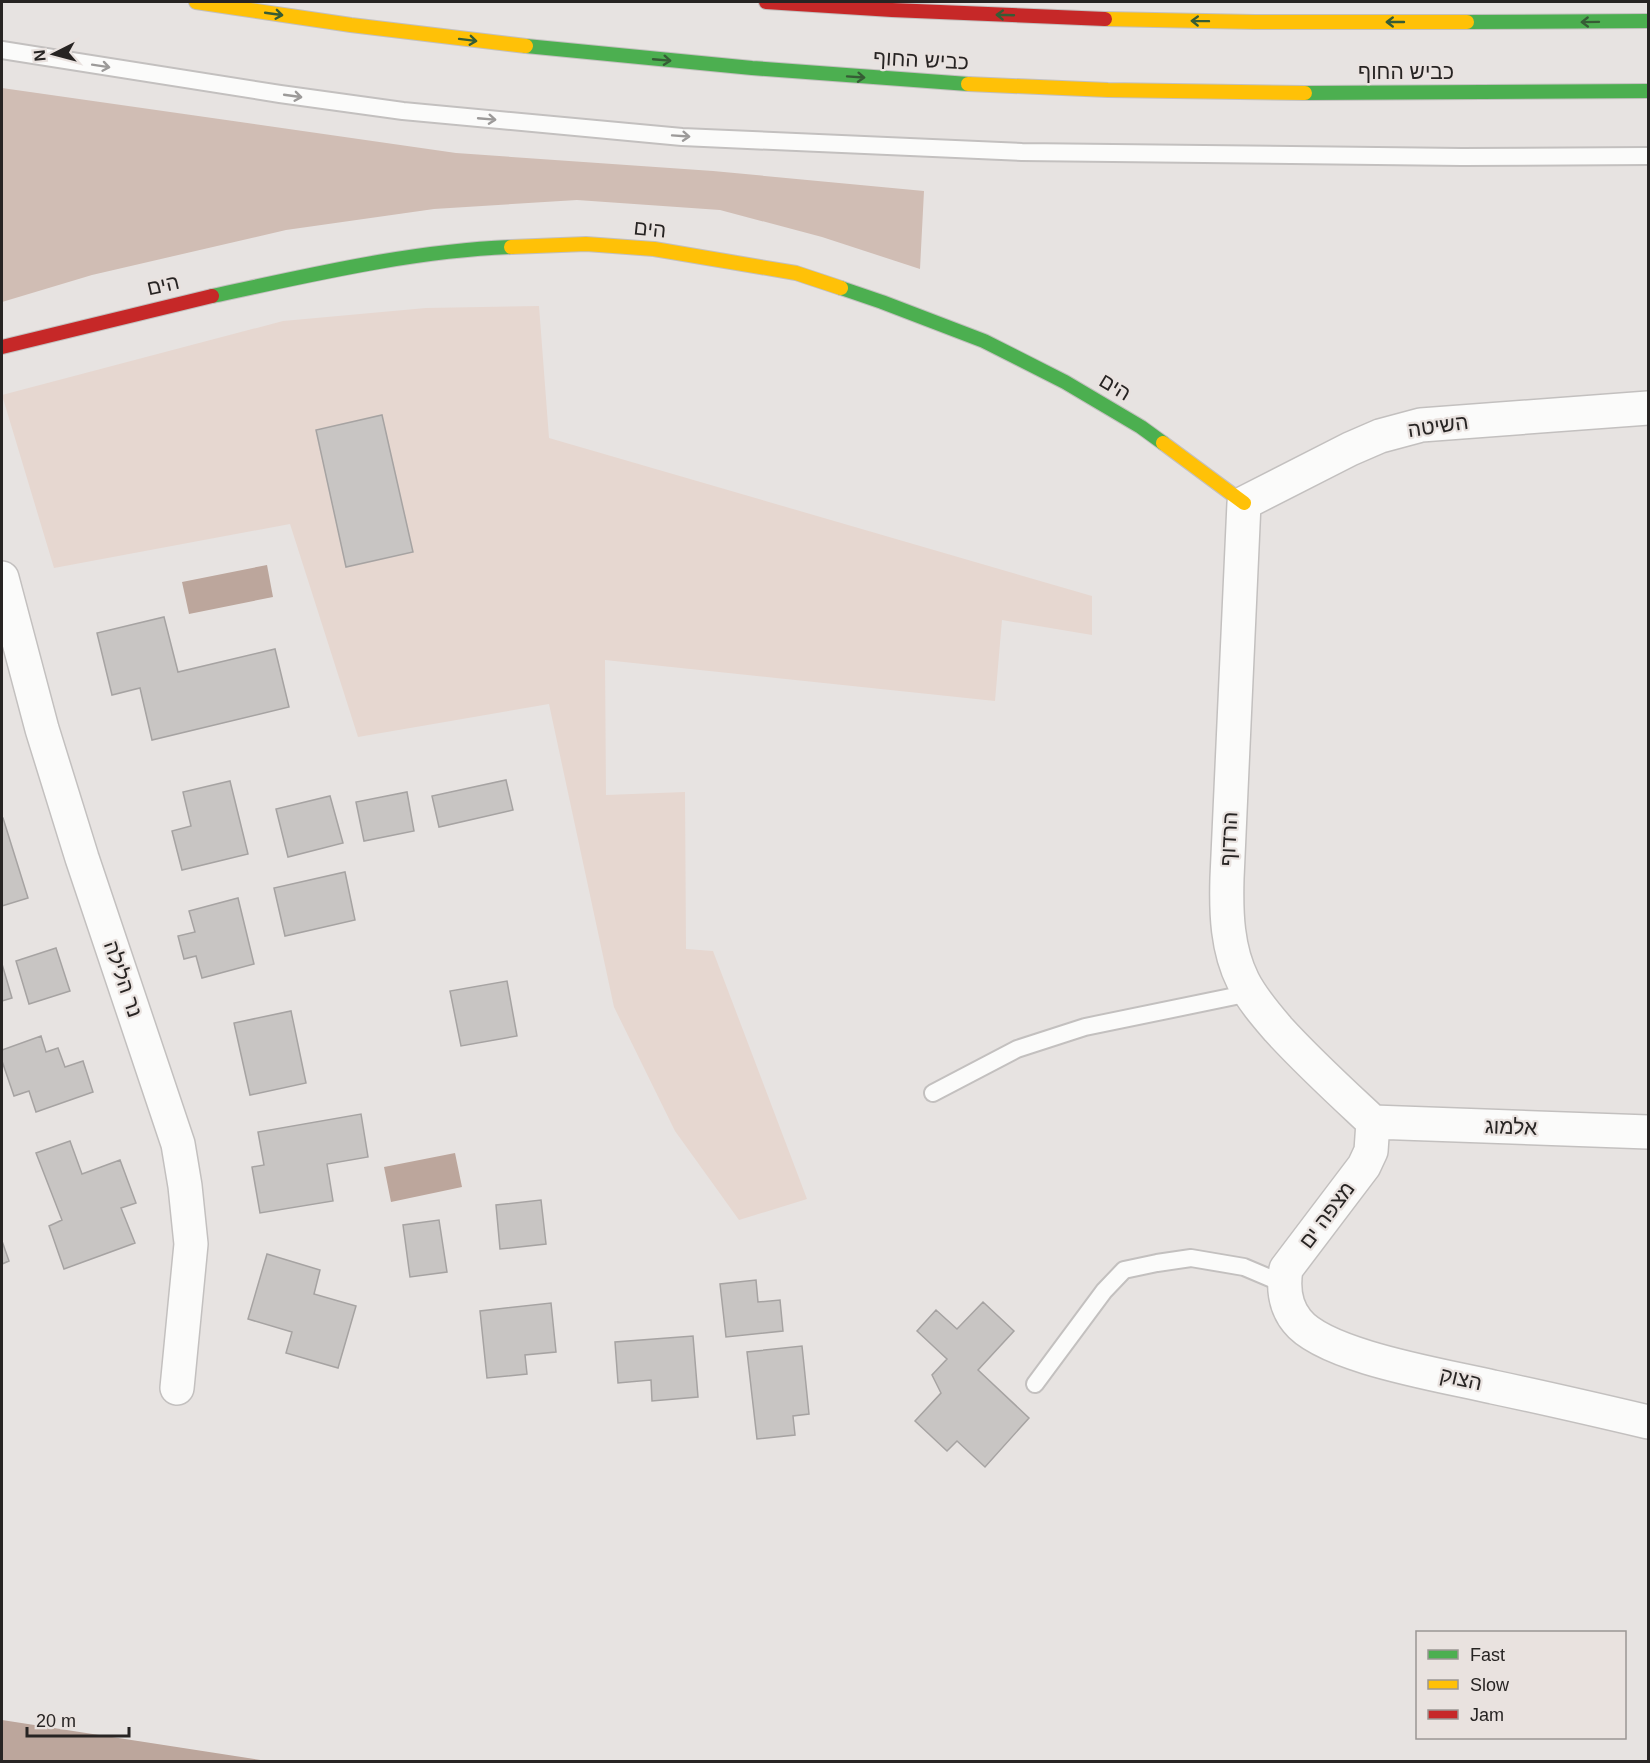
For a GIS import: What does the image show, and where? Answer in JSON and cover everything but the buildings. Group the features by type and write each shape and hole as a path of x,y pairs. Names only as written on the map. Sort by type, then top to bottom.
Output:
{"main road":[{"name":"כביש החוף","path":"196,2 503,45 784,72 959,83 1190,92 1648,92"},
{"path":"766,2 934,12 1244,22 1648,21"},
{"name":"הים","path":"2,347 202,298 392,259 488,248 586,244 654,249 796,273 882,302 984,341 1065,382 1141,427 1244,503"}],"street":[{"name":"השיטה","path":"1244,503 1380,436 1421,425 1648,408"},
{"name":"הרדוף","path":"1244,503 1226,909 1231,946 1243,981 1264,1014 1293,1046 1373,1122"},
{"name":"נר הלילה","path":"2,578 42,729 82,858 178,1144 191,1244 177,1388"},
{"name":"אלמוג","path":"1373,1122 1648,1132"},
{"name":"מצפה ים","path":"1287,1296 1286,1269 1364,1166 1371,1151 1373,1122"},
{"name":"הצוק","path":"1287,1296 1297,1321 1308,1331 1326,1342 1374,1360 1648,1422"}],"lane":[{"path":"2,50 403,111 682,137 1022,152 1462,157 1648,156"},
{"path":"933,1093 1017,1049 1086,1027 1250,993"},
{"path":"1035,1384 1104,1291 1124,1270 1191,1258 1244,1267 1287,1296"}],"shaded area":[{"path":"2,88 456,153 713,171 924,191 920,269 822,237 720,210 577,200 434,209 286,230 92,275 2,302"},
{"path":"539,306 549,438 1092,596 1092,635 1002,620 995,701 605,660 606,795 685,792 686,949 713,951 807,1199 739,1220 675,1131 614,1007 549,704 358,737 290,524 54,568 2,395 283,321 426,308"},
{"path":"267,565 273,597 189,614 182,582"},
{"path":"455,1153 462,1187 391,1202 384,1167"},
{"path":"2,1720 267,1761 2,1761"}],"traffic: fast":[{"path":"1467,22 1648,21"},
{"path":"526,46 752,68 968,84"},
{"path":"1305,93 1648,91"},
{"path":"212,296 323,272 398,259 473,249 511,247"},
{"path":"841,288 984,341 1065,382 1141,427 1163,443"}],"traffic: slow":[{"path":"196,2 351,25 526,46"},
{"path":"1105,19 1467,22"},
{"path":"968,84 1108,90 1305,93"},
{"path":"511,247 586,244 654,249 796,273 841,288"},
{"path":"1163,443 1244,503"}],"traffic: jam":[{"path":"766,2 1105,19"},
{"path":"2,347 212,296"}]}
